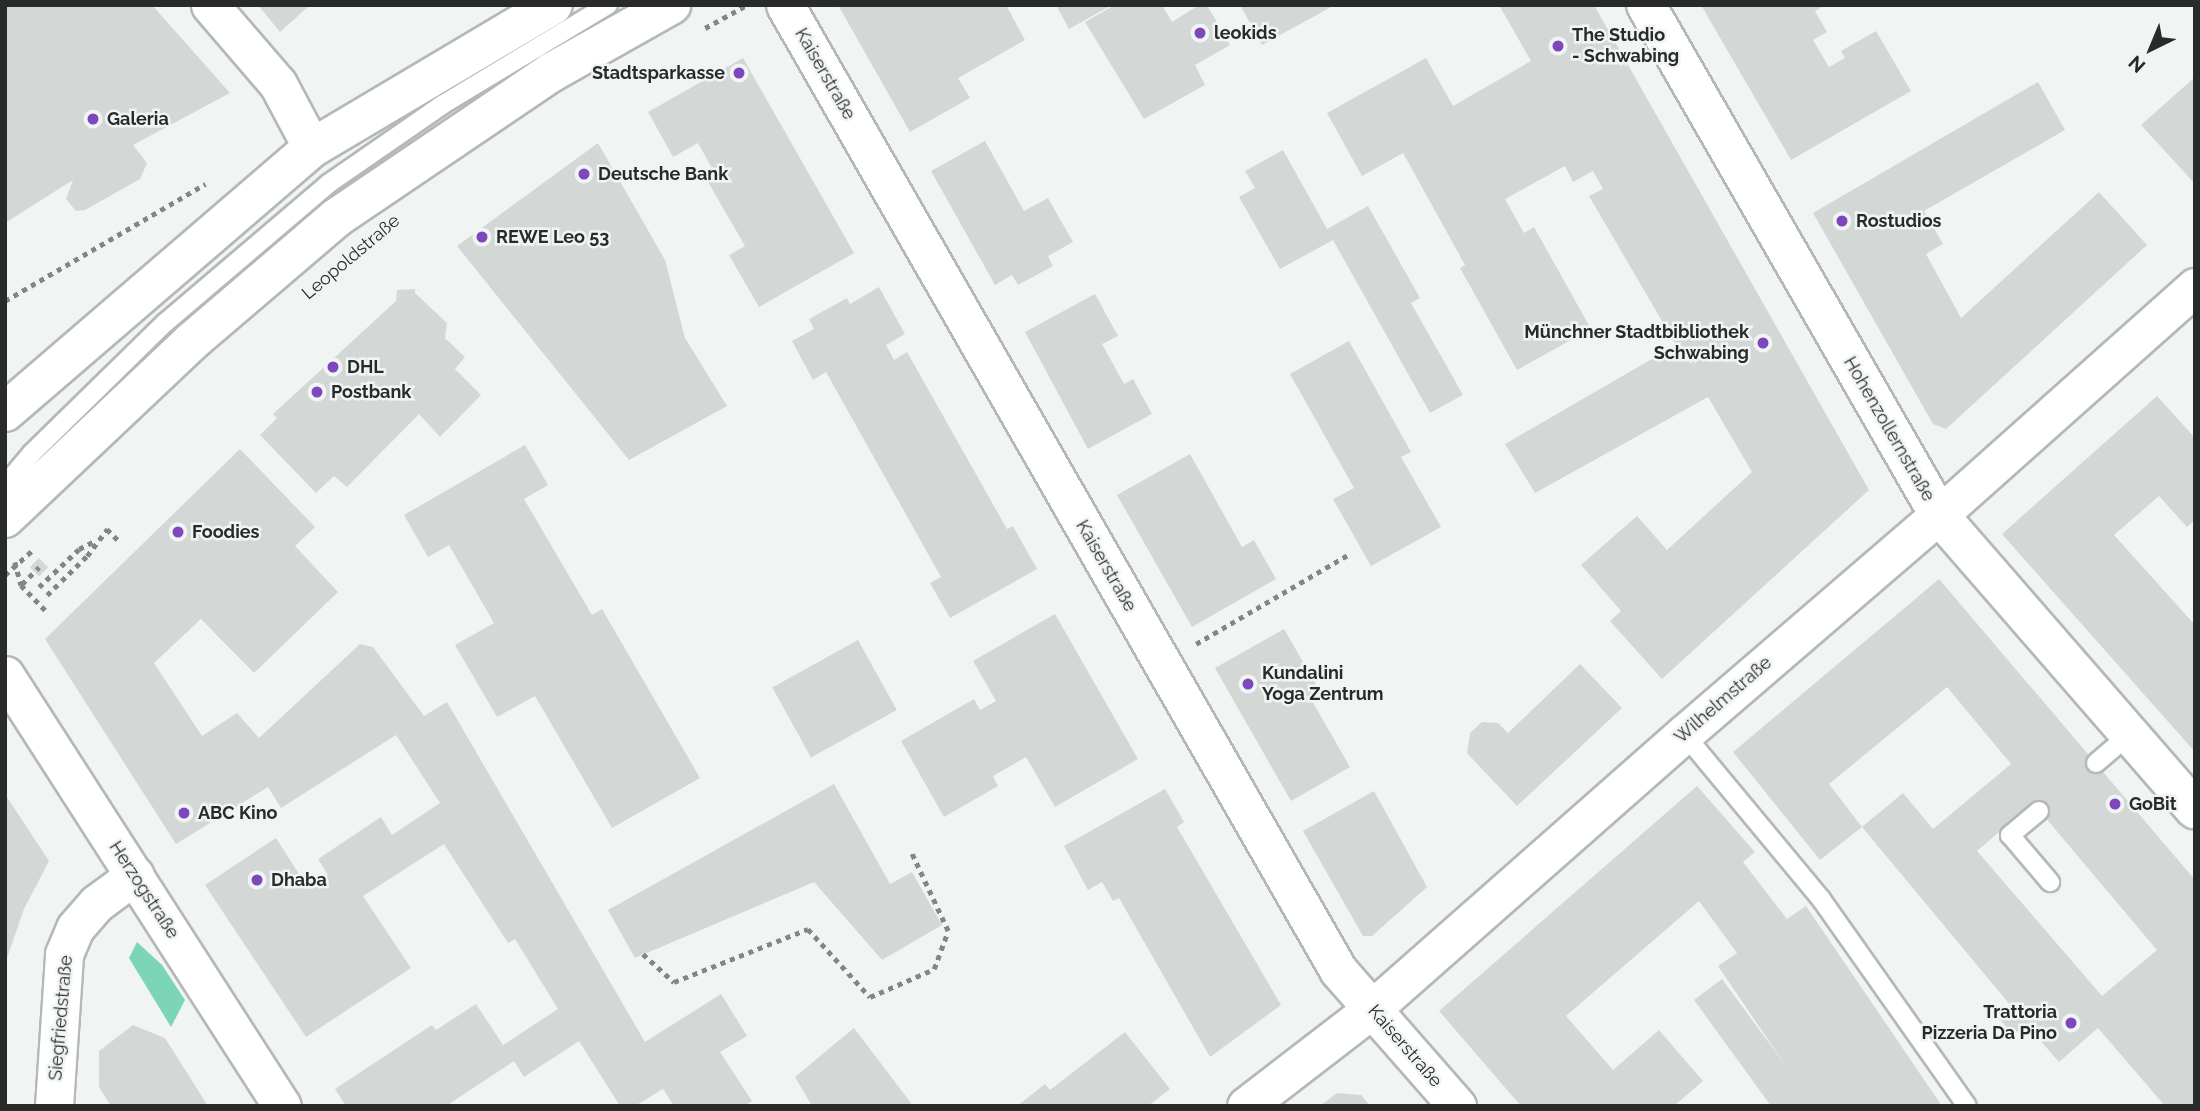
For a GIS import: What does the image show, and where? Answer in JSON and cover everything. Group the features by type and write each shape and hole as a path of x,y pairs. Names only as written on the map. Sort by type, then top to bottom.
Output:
{"main road":[{"path":"5,412 312,148 553,5"},
{"name":"Leopoldstraße","path":"5,518 191,342 336,218 552,72 671,5"},
{"name":"Hohenzollernstraße","path":"1646,5 1938,515 2195,809"}],"street":[{"path":"210,5 278,84 312,148"},
{"name":"Kaiserstraße","path":"785,5 1338,970 1457,1106"},
{"name":"Wilhelmstraße","path":"1246,1106 1372,1009 2195,287"},
{"name":"Herzogstraße","path":"5,675 282,1106"},
{"name":"Siegfriedstraße","path":"54,1106 64,954 75,928 97,903 135,875"}],"lane":[{"path":"5,485 32,453 166,322 328,184 442,105 608,5"},
{"path":"1684,734 1821,899 1967,1106"},
{"path":"2096,763 2130,734"},
{"path":"2039,811 2010,835 2050,882"}],"path":[{"path":"698,32 747,5"},
{"path":"47,595 87,556 96,540 107,529 120,542"},
{"path":"39,587 79,549 96,540"},
{"path":"5,575 37,546"},
{"path":"1162,663 1348,555"},
{"path":"16,563 21,584 47,612"},
{"path":"21,584 39,567"},
{"path":"643,954 674,982 808,929 870,997 934,969 948,931 910,850"}],"green space":[{"path":"137,942 162,965 185,1000 171,1027 129,958"}],"building":[{"name":"Galeria","path":"5,5 152,5 230,93 133,145 147,163 140,179 85,210 76,211 66,199 73,180 5,223"},
{"path":"258,5 310,5 280,32"},
{"path":"838,5 1006,5 1025,40 958,78 970,98 910,132"},
{"path":"1056,5 1112,5 1069,29"},
{"path":"1115,5 1162,5 1172,22 1199,5 1207,5 1230,45 1195,65 1205,85 1144,119 1085,22"},
{"path":"1240,5 1335,5 1262,45"},
{"path":"1499,5 1594,5 1869,490 1662,679 1610,621 1621,611 1581,565 1637,516 1667,550 1752,472 1708,397 1535,493 1505,444 1676,345 1589,196 1603,189 1593,171 1573,182 1565,166 1505,199 1524,233 1534,227 1591,329 1517,370 1460,268 1465,265 1403,153 1362,176 1327,113 1426,58 1453,106 1531,61"},
{"path":"1701,5 1825,5 1815,11 1827,32 1813,40 1829,67 1845,58 1841,51 1876,31 1911,91 1791,160"},
{"path":"743,58 854,253 759,307 729,255 745,246 704,175 713,170 698,143 673,157 648,112"},
{"path":"2195,77 2195,184 2141,125"},
{"path":"2038,82 2065,130 1924,211 1943,244 1926,254 1961,318 2099,192 2147,245 1946,429 1933,424 1813,213"},
{"path":"985,141 1024,211 1048,198 1073,242 1048,256 1053,266 1018,285 1012,275 995,285 931,171"},
{"path":"598,143 665,260 685,338 727,406 629,460 457,246"},
{"path":"1283,150 1327,229 1368,206 1420,298 1411,303 1463,395 1430,413 1333,240 1280,269 1239,197 1255,188 1245,171"},
{"path":"879,287 905,334 886,345 894,360 907,352 1007,529 1013,526 1037,569 950,618 930,583 941,577 826,372 813,380 792,341 814,329 809,319 847,298 850,304"},
{"path":"415,289 415,293 447,323 445,338 465,357 455,369 481,395 440,437 419,414 347,487 334,476 316,493 260,435 277,418 273,414 396,301 397,290"},
{"path":"1095,294 1118,336 1102,344 1124,384 1133,379 1152,414 1088,449 1025,332"},
{"path":"1349,341 1411,452 1401,457 1441,527 1371,566 1333,499 1354,488 1290,374"},
{"path":"2157,396 2195,438 2195,520 2187,527 2159,496 2114,535 2195,625 2195,752 2002,534"},
{"path":"525,445 548,485 524,499 592,615 602,609 700,778 612,828 535,696 497,717 455,645 494,623 449,545 428,557 404,515"},
{"path":"240,449 315,527 295,546 338,592 254,673 201,619 154,663 202,736 237,713 259,738 360,644 373,647 424,716 447,702 645,1042 721,994 747,1036 720,1052 752,1101 744,1106 674,1106 663,1089 635,1106 620,1106 579,1041 524,1077 514,1061 446,1106 346,1106 335,1089 432,1025 436,1030 476,1004 503,1045 558,1009 515,939 508,943 444,844 363,896 411,968 306,1037 205,885 276,838 308,888 328,875 318,859 381,817 392,835 440,803 396,735 281,808 268,787 176,844 45,639"},
{"path":"1190,454 1242,547 1254,540 1276,579 1192,627 1117,495"},
{"path":"39,558 48,567 39,576 30,567"},
{"path":"1939,579 2195,880 2195,1106 2165,1106 2098,1028 2059,1062 2026,1024 2013,1035 1998,1017 2011,1006 1862,827 1820,860 1733,752","holes":["1947,687 2011,764 1933,829 1903,793 1862,827 1829,784","2033,803 2157,950 2102,996 1977,851"]},
{"path":"1055,614 1138,759 1055,807 1026,757 993,776 998,786 944,817 901,741 974,699 980,710 996,701 973,661"},
{"path":"1284,629 1321,693 1311,699 1350,767 1291,801 1215,668"},
{"path":"858,640 897,710 811,757 772,688"},
{"path":"1580,664 1622,708 1517,806 1467,753 1470,733 1482,722 1498,723 1508,733"},
{"path":"834,784 890,884 912,872 942,925 882,960 814,882 635,958 608,910"},
{"path":"1697,786 1755,852 1743,862 1787,919 1806,906 1942,1106 1771,1106 1694,1000 1722,979 1786,1066 1718,966 1737,953 1699,901 1566,1016 1613,1070 1659,1030 1703,1081 1674,1106 1521,1106 1439,1011"},
{"path":"1165,789 1184,822 1177,827 1281,1005 1210,1057 1119,898 1113,901 1102,882 1088,890 1064,846"},
{"path":"1374,791 1427,887 1372,936 1363,936 1303,831"},
{"path":"5,794 49,861 24,909 6,961"},
{"path":"133,1025 165,1038 208,1106 111,1106 99,1087 99,1051"},
{"path":"854,1028 911,1103 908,1106 812,1106 795,1077"},
{"path":"1125,1032 1170,1089 1148,1106 1017,1106 1045,1084 1050,1090"},
{"path":"1337,1093 1361,1095 1370,1106 1320,1106"}],"place":[{"name":"leokids","path":"1200,33"},
{"name":"The Studio - Schwabing","path":"1558,46"},
{"name":"Stadtsparkasse","path":"739,73"},
{"name":"Galeria","path":"93,119"},
{"name":"Deutsche Bank","path":"584,174"},
{"name":"Rostudios","path":"1842,221"},
{"name":"REWE Leo 53","path":"482,237"},
{"name":"Münchner Stadtbibliothek Schwabing","path":"1763,343"},
{"name":"DHL","path":"333,367"},
{"name":"Postbank","path":"317,392"},
{"name":"Foodies","path":"178,532"},
{"name":"Kundalini Yoga Zentrum","path":"1248,684"},
{"name":"GoBit","path":"2115,804"},
{"name":"ABC Kino","path":"184,813"},
{"name":"Dhaba","path":"257,880"},
{"name":"Trattoria Pizzeria Da Pino","path":"2071,1023"}]}
